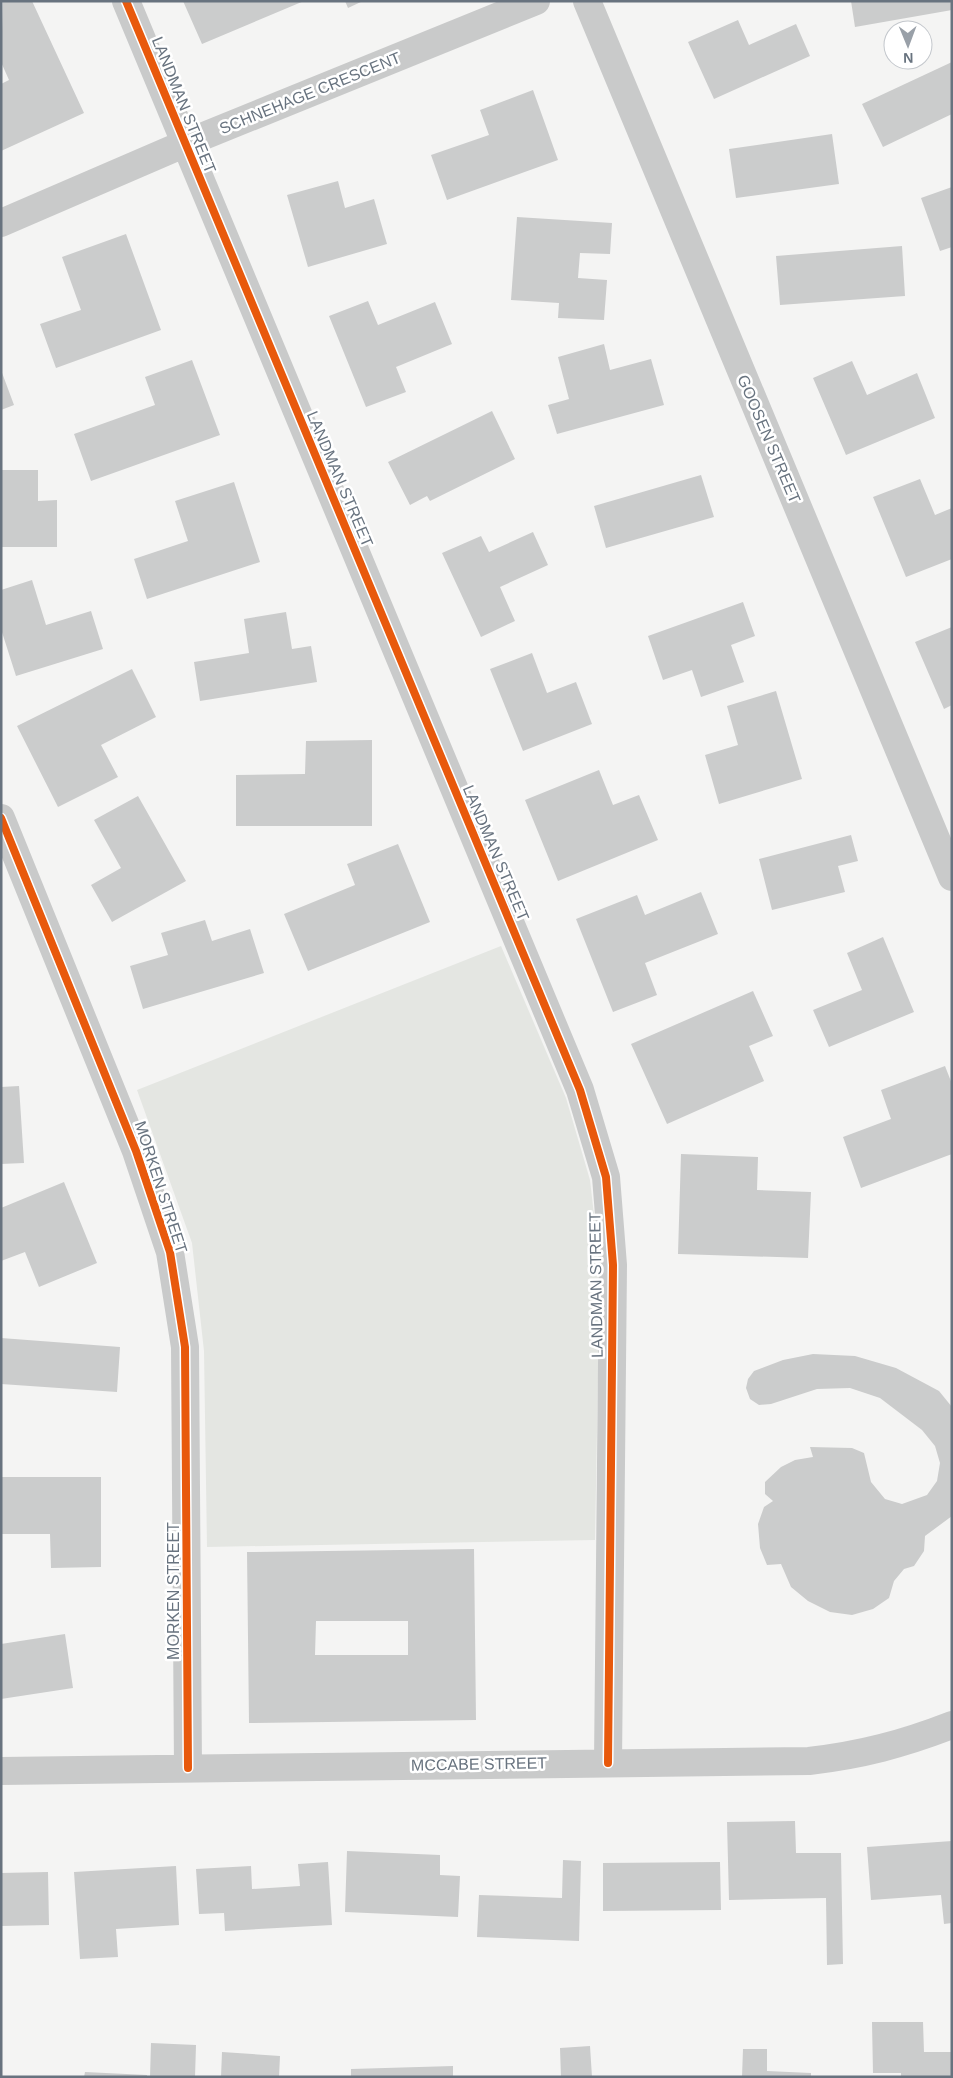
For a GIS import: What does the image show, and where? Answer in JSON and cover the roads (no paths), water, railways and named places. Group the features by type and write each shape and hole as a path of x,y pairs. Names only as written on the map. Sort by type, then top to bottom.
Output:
{"street":[{"name":"LANDMAN STREET","path":"126,1 580,1090 606,1178 613,1265 608,1763"},
{"name":"SCHNEHAGE CRESCENT","path":"1,223 184,144 536,1"},
{"name":"GOOSEN STREET","path":"587,1 952,877"},
{"name":"MORKEN STREET","path":"1,818 136,1151 170,1252 185,1347 188,1768"},
{"name":"MCCABE STREET","path":"1,1771 810,1762 883,1749 952,1724"}]}
